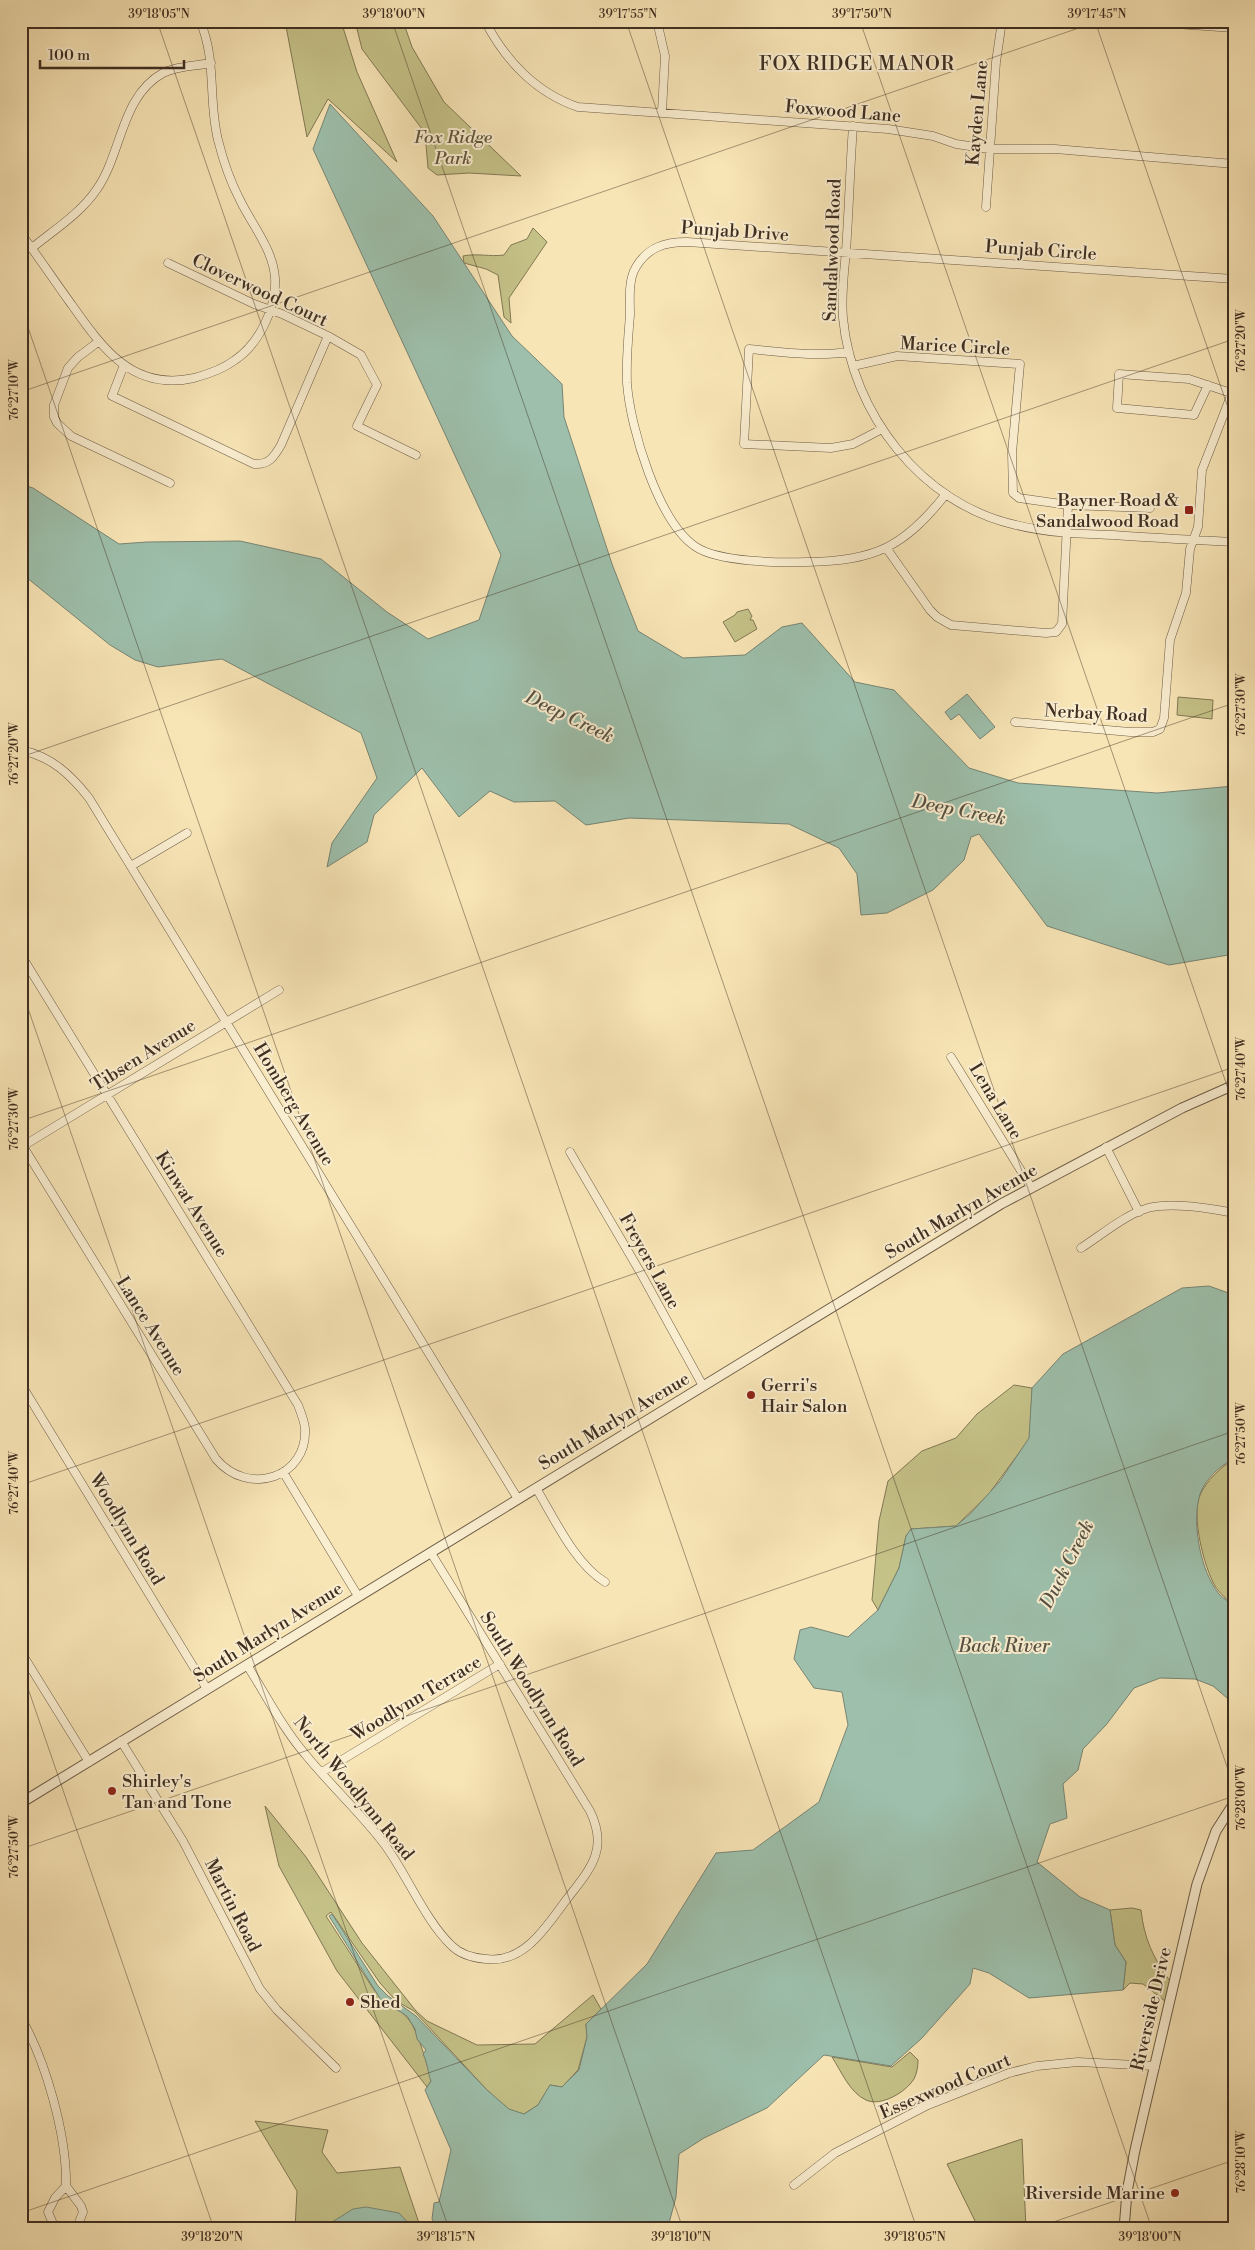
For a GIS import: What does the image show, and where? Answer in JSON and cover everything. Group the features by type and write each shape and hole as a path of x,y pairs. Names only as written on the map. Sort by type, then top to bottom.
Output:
{"street":[{"path":"21,234 98,342 124,365 142,376 184,380 215,372 241,356 251,346 270,309 275,287 272,265 263,242 239,199 222,155 213,118 212,63 208,42 200,21"},
{"name":"Foxwood Lane","path":"485,21 494,38 522,72 535,84 563,102 592,109 662,112 888,129 927,135 956,144 988,149 1055,149 1234,164"},
{"path":"657,21 665,56 662,112"},
{"name":"Kayden Lane","path":"986,207 988,149 996,62 1002,21"},
{"path":"1133,21 1234,28"},
{"path":"32,248 81,207 98,187 137,97 164,73 212,63"},
{"name":"Sandalwood Road","path":"852,126 842,303 849,352 866,401 882,429 902,456 918,473 946,494 996,520 1042,531 1234,542"},
{"name":"Punjab Drive","path":"846,253 669,242 657,246 642,258 635,268 631,284 627,361 628,384 631,406 652,483 670,519 695,546 724,556 802,563 839,561 886,549 904,539 923,522 946,494"},
{"name":"Punjab Circle","path":"846,253 1234,279"},
{"name":"Cloverwood Court","path":"124,365 112,396 254,464 262,464 273,458 281,445 328,336 270,309 254,304 168,263"},
{"path":"328,336 361,355 377,385 357,426 416,456"},
{"path":"98,342 78,357 68,368 54,405 54,417 57,423 71,436 170,483"},
{"path":"849,352 815,355 749,349 744,444 831,448 853,444 882,429"},
{"name":"Marice Circle","path":"853,366 898,356 1020,364 1012,453 1013,493 1019,498 1068,505 1150,508"},
{"path":"1195,540 1202,470 1233,390 1189,379 1119,374 1117,408 1194,414 1208,385"},
{"path":"886,549 930,610 937,618 951,625 1046,633 1056,632 1062,624 1068,505"},
{"name":"Nerbay Road","path":"1015,722 1138,732 1153,732 1160,729 1164,718 1170,640 1186,593 1190,549 1195,540"},
{"name":"Homberg Avenue","path":"21,750 51,760 77,782 132,866 518,1499"},
{"path":"132,866 187,833"},
{"name":"Kinwat Avenue","path":"21,955 298,1405 305,1427 303,1446 298,1456 283,1472"},
{"name":"Tibsen Avenue","path":"22,1145 279,990"},
{"name":"Lena Lane","path":"951,1057 1031,1187"},
{"name":"South Marlyn Avenue","path":"21,1802 934,1244 1031,1187 1106,1147 1182,1108 1234,1085"},
{"name":"Lance Avenue","path":"22,1145 216,1460 230,1472 250,1481 271,1478 283,1472"},
{"path":"1106,1147 1139,1212"},
{"name":"Freyers Lane","path":"570,1152 643,1277 703,1386"},
{"path":"1081,1248 1148,1208 1180,1207 1234,1213"},
{"name":"Woodlynn Road","path":"21,1384 208,1689"},
{"path":"283,1472 358,1596"},
{"path":"536,1488 583,1563 594,1575 605,1582"},
{"name":"South Woodlynn Road","path":"431,1552 590,1811 598,1832 598,1844"},
{"path":"21,1652 88,1762"},
{"name":"Woodlynn Terrace","path":"322,1772 500,1664"},
{"name":"North Woodlynn Road","path":"247,1665 289,1733 306,1756 385,1845 445,1939 461,1953 486,1959 508,1958 517,1954 532,1942 590,1868 598,1844"},
{"name":"Martin Road","path":"121,1741 183,1842 260,1989 277,2010 336,2068"},
{"name":"Riverside Drive","path":"1124,2229 1127,2192 1203,1861 1216,1831 1234,1803"},
{"path":"21,2018 30,2033 46,2077 62,2142 66,2186 81,2206 83,2212 78,2225 71,2229"},
{"name":"Essexwood Court","path":"794,2185 835,2153 928,2105 1010,2072 1046,2065 1078,2062 1155,2066"},
{"path":"59,2229 54,2226 48,2212 55,2198 66,2186"}],"green space":[{"path":"285,21 341,21 357,72 397,162 328,99 307,137"},
{"name":"Fox Ridge Park","path":"355,21 403,21 412,47 444,102 521,176 469,173 437,175 428,168 425,133 362,49"},
{"path":"533,228 547,242 509,298 511,323 504,317 498,275 486,269 464,263 463,256 504,255 511,245 527,239"},
{"path":"748,609 752,616 750,620 753,620 757,629 735,642 723,622 737,612"},
{"path":"1178,697 1213,700 1212,719 1177,715"},
{"path":"1014,1385 1032,1388 1030,1438 988,1495 956,1526 911,1529 906,1536 899,1568 878,1610 872,1600 879,1521 888,1481 922,1451 956,1438 977,1414"},
{"path":"1234,1459 1234,1606 1215,1586 1211,1577 1200,1541 1197,1515 1200,1495 1206,1485 1219,1470"},
{"path":"265,1806 306,1857 362,1943 416,2011 427,2021 477,2045 535,2044 593,1995 601,2009 586,2024 587,2037 578,2070 562,2087 550,2085 538,2105 524,2114 509,2110 487,2090 414,2011 396,2001 380,1983 331,1912 326,1916 374,1990 409,2020 416,2032 430,2075 431,2081 427,2087 337,1971 279,1866"},
{"path":"1132,1908 1141,1910 1144,1930 1150,1947 1170,1981 1166,2002 1143,1984 1130,1983 1123,1990 1126,1962 1115,1945 1110,1910"},
{"path":"910,2052 918,2060 914,2079 905,2089 893,2097 879,2102 872,2102 860,2097 846,2081 832,2057 892,2067"},
{"path":"255,2121 328,2130 322,2152 337,2173 400,2167 421,2229 295,2229 297,2191"},
{"path":"1022,2139 1026,2229 979,2229 947,2164"}],"water":[{"name":"Deep Creek","path":"330,104 433,216 512,336 562,384 564,417 612,564 638,631 683,658 745,655 782,627 802,623 855,682 894,690 969,768 1018,783 1157,793 1234,786 1234,954 1169,965 1047,926 979,834 971,837 964,860 933,890 887,913 861,915 857,874 839,848 789,824 629,818 586,825 555,801 514,802 490,791 459,817 422,768 374,815 367,842 327,867 332,843 377,778 361,733 222,659 158,667 135,660 110,645 21,573 21,484 33,488 119,544 240,541 321,559 387,612 428,639 479,620 501,555 313,149"},
{"path":"967,694 995,727 980,739 959,714 951,720 945,712"},
{"name":"Back River","path":"1209,1286 1234,1295 1234,1459 1223,1465 1204,1486 1199,1498 1197,1521 1200,1548 1207,1574 1219,1594 1234,1606 1234,1704 1213,1686 1195,1679 1160,1678 1134,1688 1106,1725 1083,1749 1078,1770 1063,1784 1067,1818 1050,1824 1037,1862 1080,1897 1110,1910 1115,1945 1126,1962 1123,1990 1029,1998 989,1973 973,1968 970,1984 922,2038 891,2066 824,2055 767,2108 704,2138 679,2154 676,2197 668,2227 437,2229 432,2219 434,2203 439,2202 451,2150 425,2090 431,2081 423,2054 426,2050 417,2039 415,2029 407,2016 381,2000 329,1916 332,1914 378,1986 388,1996 416,2016 487,2090 509,2109 524,2114 538,2105 550,2085 562,2087 579,2070 587,2037 586,2024 647,1964 716,1853 753,1850 819,1802 848,1725 842,1692 814,1688 794,1659 800,1630 811,1627 848,1637 878,1610 899,1568 906,1536 911,1529 956,1526 971,1513 1000,1481 1029,1438 1032,1388 1063,1354 1182,1288"},
{"path":"366,2207 399,2213 414,2229 321,2229 353,2209"}],"place":[{"name":"Bayner Road & Sandalwood Road","path":"1189,510"},
{"name":"Gerri's Hair Salon","path":"751,1395"},
{"name":"Shirley's Tan and Tone","path":"112,1791"},
{"name":"Shed","path":"350,2002"},
{"name":"Riverside Marine","path":"1175,2193"}],"district":[{"name":"FOX RIDGE MANOR","path":"857,63"}],"water label":[{"name":"Duck Creek","path":"1066,1564"}]}
